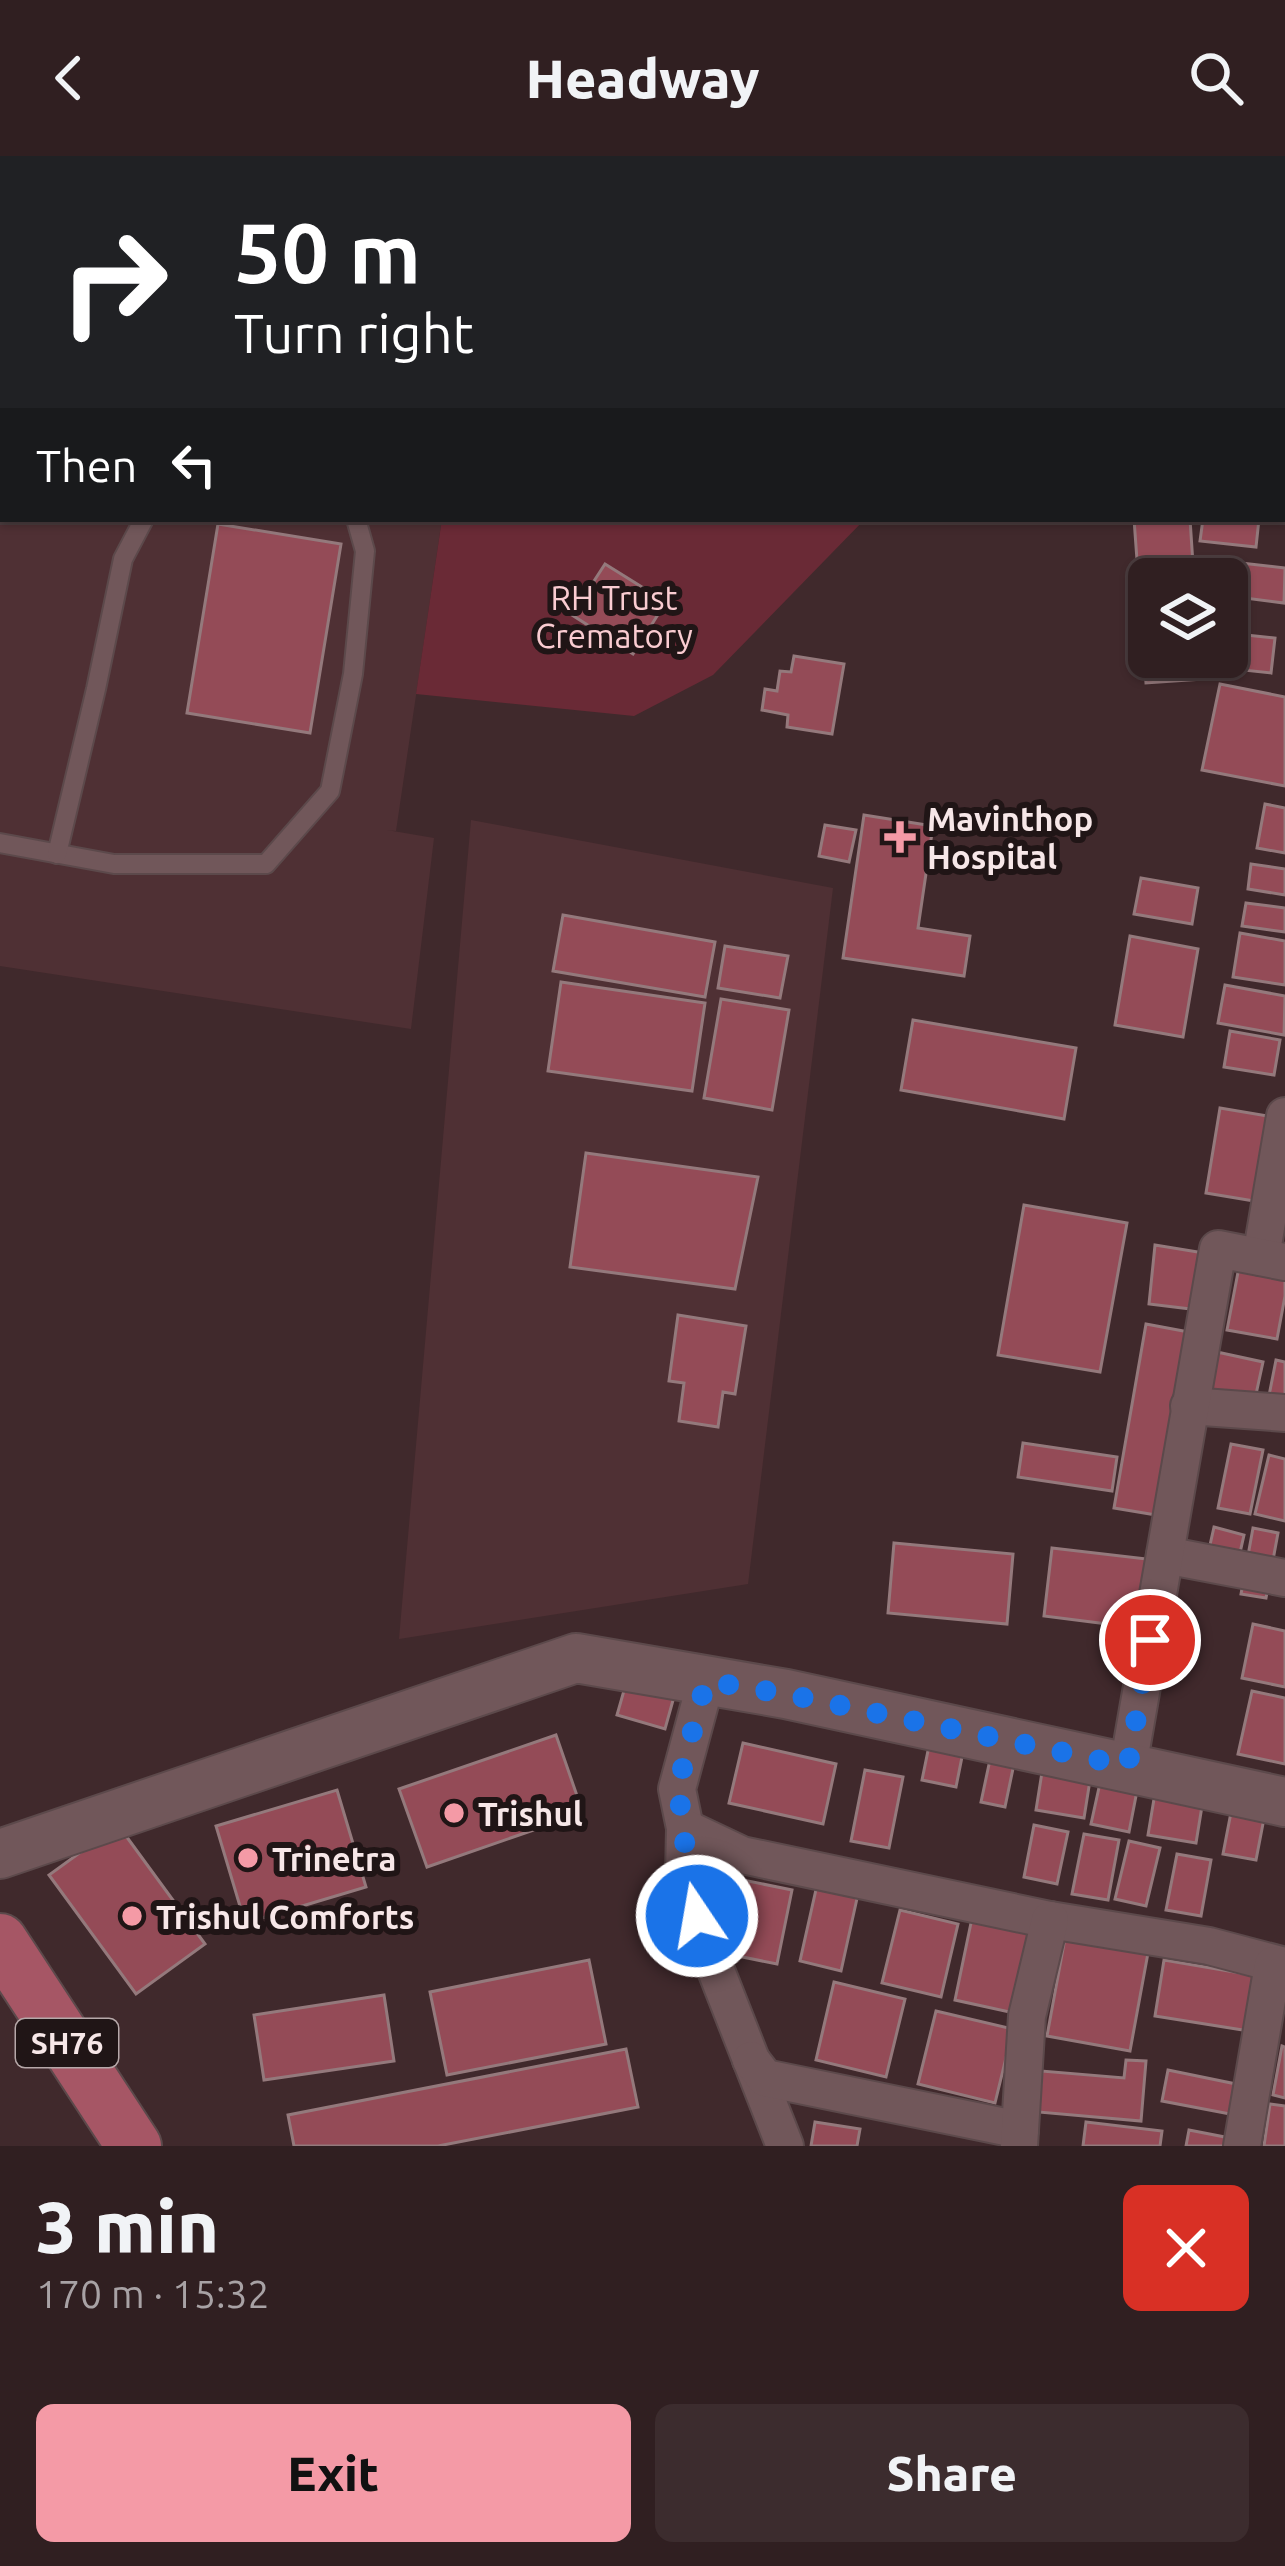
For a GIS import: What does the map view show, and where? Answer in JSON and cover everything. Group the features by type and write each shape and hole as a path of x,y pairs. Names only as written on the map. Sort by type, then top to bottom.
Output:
{"main road":[{"name":"SH76","path":"0,1941 134,2146"}],"street":[{"path":"1128,1766 1218,1249 1273,1260 1285,1116"},
{"path":"1189,1406 1285,1414"},
{"path":"1165,1555 1285,1578"},
{"path":"0,1854 576,1658 786,1694 1285,1802"},
{"path":"706,1681 677,1789 685,1828 684,1877 785,2146"},
{"path":"685,1828 742,1855 1050,1920 1209,1946 1279,1965 1242,2146"},
{"path":"751,2060 765,2078 1019,2138 1027,2016 1050,1920"}],"lane":[{"path":"57,854 124,560 143,522"},
{"path":"0,843 114,864 266,864 329,791 355,654 365,550 357,522"}],"shaded area":[{"path":"0,522 442,522 396,831 387,830 434,838 411,1029 0,966"},
{"path":"471,820 833,888 748,1584 399,1639"}],"green space":[{"name":"RH Trust Crematory","path":"442,522 862,522 713,675 634,716 416,694"}],"building":[{"path":"1134,522 1190,522 1193,558 1137,558"},
{"path":"1203,522 1259,522 1256,547 1200,541"},
{"path":"218,524 341,544 310,733 187,713"},
{"path":"605,564 666,602 633,654 572,615"},
{"path":"1248,564 1285,568 1284,603 1248,598"},
{"path":"1248,635 1275,638 1271,673 1248,671"},
{"path":"794,656 844,664 832,734 787,727 788,715 762,710 765,689 777,691 780,671 791,672"},
{"path":"1146,678 1202,678 1146,683"},
{"path":"1220,684 1285,697 1285,786 1202,770"},
{"path":"1265,804 1285,808 1285,853 1257,848"},
{"path":"864,815 933,826 918,928 970,936 964,976 843,958"},
{"path":"825,825 856,830 849,862 819,856"},
{"path":"1251,864 1285,869 1285,895 1248,889"},
{"path":"1141,878 1198,888 1192,924 1134,914"},
{"path":"1246,903 1285,908 1285,932 1242,926"},
{"path":"563,915 715,942 705,997 553,971"},
{"path":"1240,933 1285,941 1285,985 1233,977"},
{"path":"1130,936 1198,949 1183,1037 1115,1025"},
{"path":"725,946 788,956 780,998 718,988"},
{"path":"561,982 705,1003 692,1091 548,1071"},
{"path":"1225,985 1285,996 1284,1035 1218,1023"},
{"path":"721,999 789,1010 772,1110 704,1098"},
{"path":"913,1020 1076,1048 1064,1119 901,1090"},
{"path":"1230,1031 1280,1040 1274,1075 1224,1067"},
{"path":"1220,1108 1274,1117 1260,1202 1206,1193"},
{"path":"586,1153 758,1177 735,1289 570,1267"},
{"path":"1024,1205 1127,1223 1100,1372 998,1355"},
{"path":"1155,1245 1204,1253 1199,1310 1149,1304"},
{"path":"1239,1267 1285,1276 1277,1339 1227,1330"},
{"path":"678,1315 746,1326 735,1394 723,1392 718,1427 679,1421 684,1383 669,1381"},
{"path":"1146,1324 1194,1333 1162,1516 1114,1508"},
{"path":"1217,1352 1263,1362 1250,1422 1205,1413"},
{"path":"1276,1360 1285,1362 1285,1425 1264,1421"},
{"path":"1023,1443 1117,1457 1112,1491 1018,1477"},
{"path":"1231,1444 1263,1450 1250,1514 1218,1508"},
{"path":"1269,1455 1285,1459 1285,1521 1255,1514"},
{"path":"1214,1527 1244,1535 1234,1579 1204,1572"},
{"path":"1253,1528 1278,1533 1266,1598 1241,1594"},
{"path":"894,1543 1013,1554 1007,1624 888,1613"},
{"path":"1052,1548 1164,1561 1155,1630 1044,1616"},
{"path":"1253,1624 1285,1631 1285,1687 1242,1678"},
{"path":"629,1673 677,1686 665,1729 617,1715"},
{"path":"1252,1691 1285,1698 1285,1764 1238,1754"},
{"path":"556,1735 583,1813 427,1867 399,1789"},
{"path":"930,1741 964,1747 956,1787 922,1780"},
{"path":"743,1743 836,1764 823,1824 729,1803"},
{"path":"991,1755 1015,1759 1005,1807 981,1802"},
{"path":"1043,1766 1091,1774 1084,1818 1036,1810"},
{"path":"865,1770 903,1777 889,1848 851,1841"},
{"path":"1100,1783 1137,1791 1129,1832 1091,1824"},
{"path":"337,1790 366,1887 245,1923 216,1826"},
{"path":"1155,1793 1203,1800 1196,1843 1148,1835"},
{"path":"1233,1802 1266,1808 1256,1860 1223,1854"},
{"name":"Trishul Comforts","path":"118,1825 205,1944 136,1994 49,1875"},
{"path":"1034,1825 1068,1832 1057,1884 1024,1877"},
{"path":"1084,1834 1119,1840 1108,1900 1072,1894"},
{"path":"1129,1841 1160,1848 1146,1906 1115,1899"},
{"path":"1177,1854 1211,1860 1201,1916 1166,1910"},
{"path":"743,1880 792,1890 777,1964 728,1954"},
{"path":"817,1885 858,1894 841,1971 800,1961"},
{"path":"900,1910 958,1924 941,1997 882,1983"},
{"path":"972,1918 1031,1931 1014,2013 955,2000"},
{"path":"1065,1938 1148,1953 1130,2051 1047,2036"},
{"path":"589,1960 606,2044 447,2075 430,1992"},
{"path":"1164,1960 1258,1976 1249,2031 1155,2016"},
{"path":"834,1982 905,1999 886,2077 816,2060"},
{"path":"384,1995 394,2061 264,2080 254,2015"},
{"path":"936,2011 1013,2029 995,2103 918,2084"},
{"path":"1285,2047 1285,2098 1273,2095"},
{"path":"626,2049 638,2107 438,2146 294,2146 288,2115"},
{"path":"1126,2060 1146,2061 1141,2121 1038,2112 1042,2071 1124,2078"},
{"path":"1168,2070 1236,2084 1230,2114 1162,2101"},
{"path":"1270,2104 1285,2106 1285,2146 1264,2146"},
{"path":"815,2122 860,2129 857,2146 811,2146"},
{"path":"1086,2122 1162,2131 1160,2146 1083,2146"},
{"path":"1189,2130 1235,2139 1233,2146 1186,2146"}],"place":[{"name":"Mavinthop Hospital","path":"900,837"},
{"name":"Trishul","path":"454,1813"},
{"name":"Trinetra","path":"248,1858"},
{"name":"Trishul Comforts","path":"132,1916"}],"route":[{"path":"697,1916 684,1877 685,1828 677,1789 706,1681 1128,1766 1150,1640"}]}
